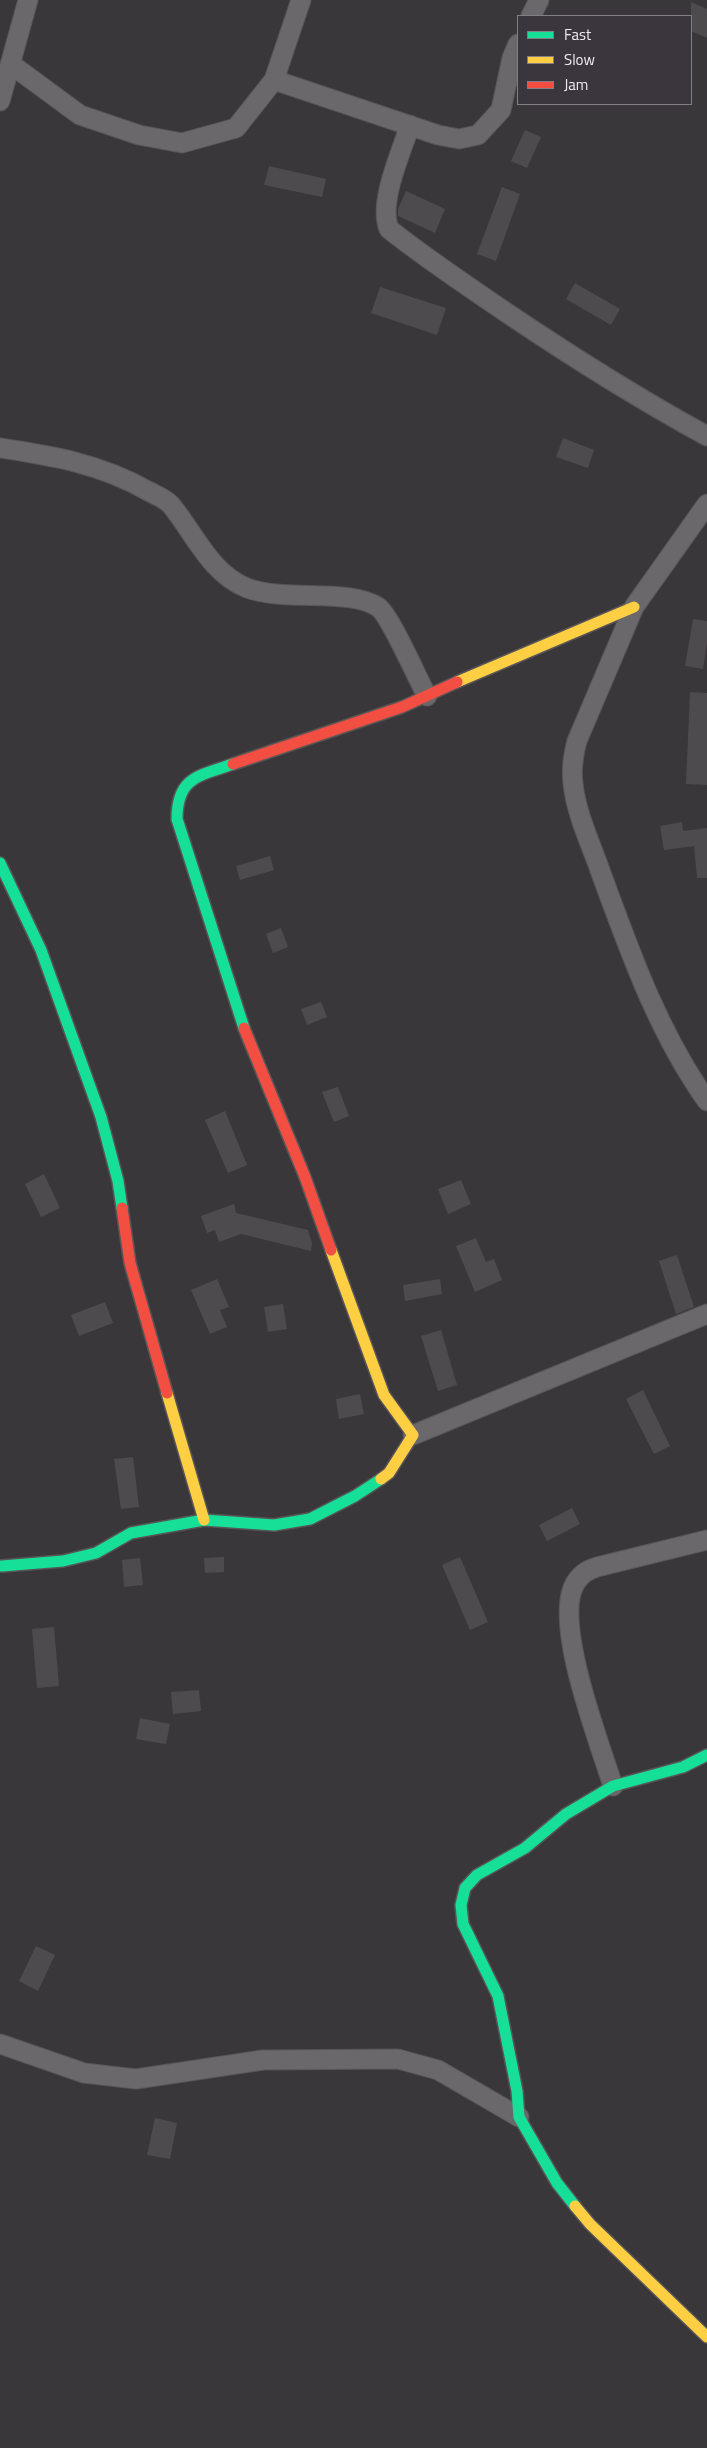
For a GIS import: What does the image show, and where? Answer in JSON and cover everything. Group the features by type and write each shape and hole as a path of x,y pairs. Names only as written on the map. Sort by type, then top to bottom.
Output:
{"street":[{"path":"0,101 12,65 28,0"},
{"path":"12,65 80,115 140,135 182,143 236,128 274,80 301,0"},
{"path":"532,15 539,0"},
{"path":"274,80 410,126 459,139 478,134 501,110 512,58 517,46"},
{"path":"410,126 386,204 386,219 390,229 466,286 564,352 640,400 707,436"},
{"path":"0,448 62,457 84,463 146,490 170,503 199,546 224,575 246,587 269,595 361,600 379,607 394,630 427,696"},
{"path":"707,504 634,607 577,741 572,763 573,784 580,813 632,959 658,1018 678,1056 707,1101"},
{"path":"413,1434 384,1395 375,1374 305,1178 244,1028 177,820 177,801 181,790 193,778 223,766 325,734 427,696 634,607"},
{"path":"0,863 41,950 101,1117 118,1181 130,1262 204,1520"},
{"path":"2,1566 64,1561 96,1553 131,1533 204,1520 274,1525 310,1519 355,1496 389,1472 413,1434 707,1314"},
{"path":"613,1786 577,1670 571,1642 569,1620 571,1598 575,1583 584,1571 707,1540"},
{"path":"704,2329 590,2224 557,2183 519,2117 517,2091 498,1996 463,1924 461,1905 465,1888 477,1875 525,1848 566,1814 613,1786 683,1766 707,1756"},
{"path":"0,2044 84,2073 136,2079 263,2060 398,2058 438,2070 519,2117"}],"building":[{"path":"691,2 707,9 707,38 692,31"},
{"path":"525,130 541,137 527,168 511,161"},
{"path":"269,166 326,179 322,197 264,185"},
{"path":"502,187 520,194 496,261 477,254"},
{"path":"406,191 445,209 435,233 398,216 398,209"},
{"path":"575,283 620,309 611,325 566,299"},
{"path":"380,287 446,308 437,335 371,313"},
{"path":"563,438 594,450 588,468 556,457"},
{"path":"693,619 707,621 707,643 703,669 685,666"},
{"path":"690,692 707,693 707,785 686,784"},
{"path":"682,822 683,831 707,828 707,878 697,878 694,846 664,850 660,826"},
{"path":"270,856 274,870 240,880 236,866"},
{"path":"281,928 288,947 273,953 266,934"},
{"path":"321,1002 327,1017 307,1025 301,1009"},
{"path":"338,1087 349,1116 334,1122 322,1092"},
{"path":"225,1111 247,1165 228,1173 205,1120"},
{"path":"44,1174 60,1208 41,1217 25,1184"},
{"path":"461,1180 471,1204 448,1214 438,1189"},
{"path":"234,1204 236,1213 308,1230 312,1243 311,1251 241,1234 219,1242 215,1230 207,1233 201,1216"},
{"path":"476,1238 486,1262 494,1259 502,1280 475,1292 456,1246"},
{"path":"677,1255 694,1307 676,1314 659,1261"},
{"path":"217,1279 229,1307 220,1310 227,1327 210,1334 191,1290"},
{"path":"440,1279 442,1294 405,1301 403,1285"},
{"path":"105,1302 113,1323 79,1336 71,1315"},
{"path":"283,1304 287,1329 268,1332 264,1307"},
{"path":"441,1330 457,1385 438,1391 421,1336"},
{"path":"643,1390 670,1446 654,1454 626,1399"},
{"path":"360,1394 364,1414 339,1419 336,1399"},
{"path":"133,1457 139,1507 121,1509 114,1459"},
{"path":"572,1508 580,1524 547,1541 539,1525"},
{"path":"224,1557 224,1572 205,1573 204,1558"},
{"path":"460,1557 488,1622 470,1630 442,1565"},
{"path":"140,1558 143,1585 124,1587 122,1560"},
{"path":"54,1627 59,1686 37,1688 32,1629"},
{"path":"199,1690 201,1711 173,1714 171,1692"},
{"path":"140,1718 170,1724 166,1744 136,1739"},
{"path":"36,1946 55,1955 38,1991 19,1981"},
{"path":"155,2118 177,2123 170,2159 147,2155"}],"traffic: fast":[{"path":"233,764 192,780 181,794 177,819 244,1028"},
{"path":"0,863 41,950 101,1117 118,1181 122,1208"},
{"path":"2,1566 63,1561 96,1553 131,1533 204,1520 274,1525 310,1519 355,1496 381,1479"},
{"path":"575,2206 557,2183 519,2117 517,2091 498,1996 463,1924 461,1905 465,1888 477,1875 525,1848 566,1814 613,1786 683,1767 707,1755"}],"traffic: slow":[{"path":"457,682 634,607"},
{"path":"331,1250 384,1395 413,1435 389,1473 381,1479"},
{"path":"167,1393 204,1520"},
{"path":"575,2206 590,2224 707,2337"}],"traffic: jam":[{"path":"233,764 402,707 457,682"},
{"path":"244,1028 305,1177 331,1250"},
{"path":"122,1208 130,1263 167,1393"}]}
